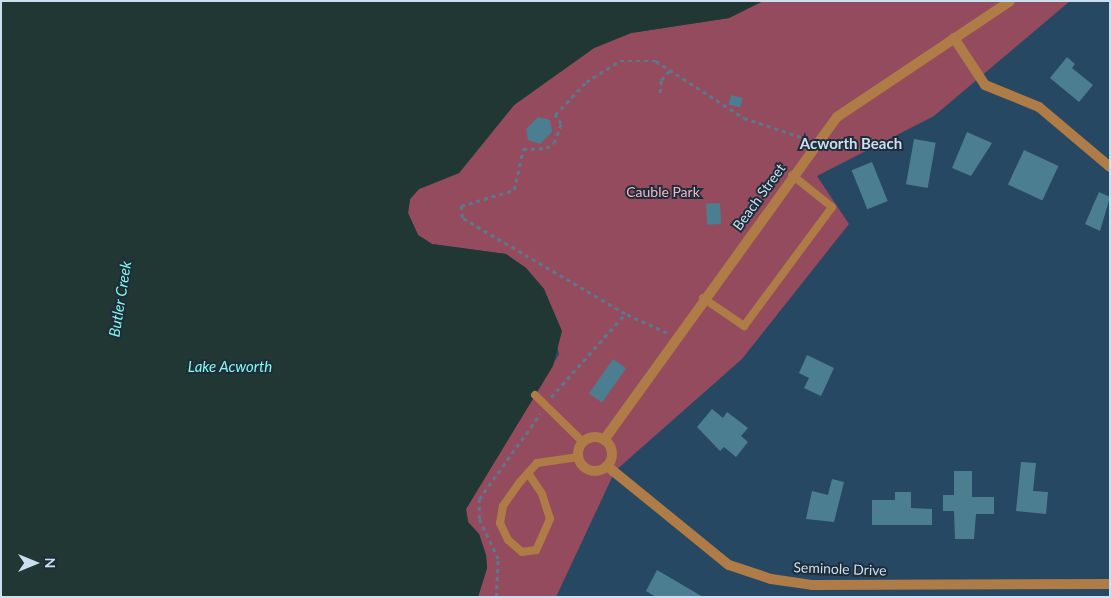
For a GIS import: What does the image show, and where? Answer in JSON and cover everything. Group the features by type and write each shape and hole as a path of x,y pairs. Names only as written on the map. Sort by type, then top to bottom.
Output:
{"street":[{"name":"Beach Street","path":"604,440 675,336 815,143 836,117 869,92 1010,1"},
{"path":"954,38 985,85 1039,107 1110,167"},
{"path":"594,438 604,440 612,455 607,466 588,469 579,458 583,442 594,438"},
{"name":"Seminole Drive","path":"607,466 728,565 772,579 812,585 1110,584"}],"lane":[{"path":"703,298 744,326 832,207 792,175"},
{"path":"535,395 583,442"},
{"path":"528,473 542,494 550,519 536,550 522,552 508,540 500,523 503,506 528,473 537,463 579,458"}],"path":[{"path":"675,336 625,314 462,218 461,206 514,190 523,149 546,148 554,143 561,124 554,115 586,82 620,61 656,61 672,69 701,94 744,118 815,143"},
{"path":"660,93 661,80 672,69"},
{"path":"496,597 498,559 479,519 479,499 546,406 625,314"}],"green space":[{"name":"Cauble Park","path":"763,1 1070,1 934,116 817,176 849,224 742,359 615,471 556,597 478,597 487,568 486,555 479,534 468,522 466,509 559,354 544,289 526,268 506,254 432,244 418,235 408,213 410,199 419,189 459,173 514,105 594,48 631,33 729,18"}],"water":[{"name":"Lake Acworth","path":"1,1 763,1 729,18 631,33 594,48 514,105 459,173 419,189 410,199 408,213 418,235 432,244 506,254 526,268 544,289 562,331 553,366 466,509 468,522 479,534 486,555 487,568 478,597 1,597"}],"building":[{"path":"1067,57 1075,64 1072,68 1093,85 1079,102 1050,78"},
{"path":"731,95 743,98 740,108 729,105"},
{"path":"538,117 550,120 552,132 540,144 528,140 526,129"},
{"path":"967,132 992,143 971,176 952,168"},
{"path":"914,139 936,143 928,188 906,184"},
{"path":"1024,150 1058,166 1042,200 1008,184"},
{"path":"872,162 888,201 867,209 852,170"},
{"path":"1099,192 1110,197 1100,231 1085,224"},
{"path":"720,203 721,224 707,225 706,204"},
{"path":"807,355 834,368 821,396 804,388 809,378 799,373"},
{"path":"613,359 626,368 602,403 589,393"},
{"path":"712,409 723,418 727,412 748,428 741,436 748,442 736,457 724,447 720,451 697,427"},
{"path":"1021,462 1036,463 1033,491 1048,492 1046,514 1016,511"},
{"path":"954,471 972,471 972,497 994,497 994,514 976,514 974,539 955,539 954,511 943,511 943,495 954,495"},
{"path":"832,479 844,482 834,522 806,519 812,491 828,495"},
{"path":"895,492 911,492 911,508 932,509 932,525 872,525 872,500 895,500"},
{"path":"657,570 703,597 656,597 646,591"}],"district":[{"name":"Acworth Beach","path":"851,144"}],"water label":[{"name":"Butler Creek","path":"120,299"}]}
